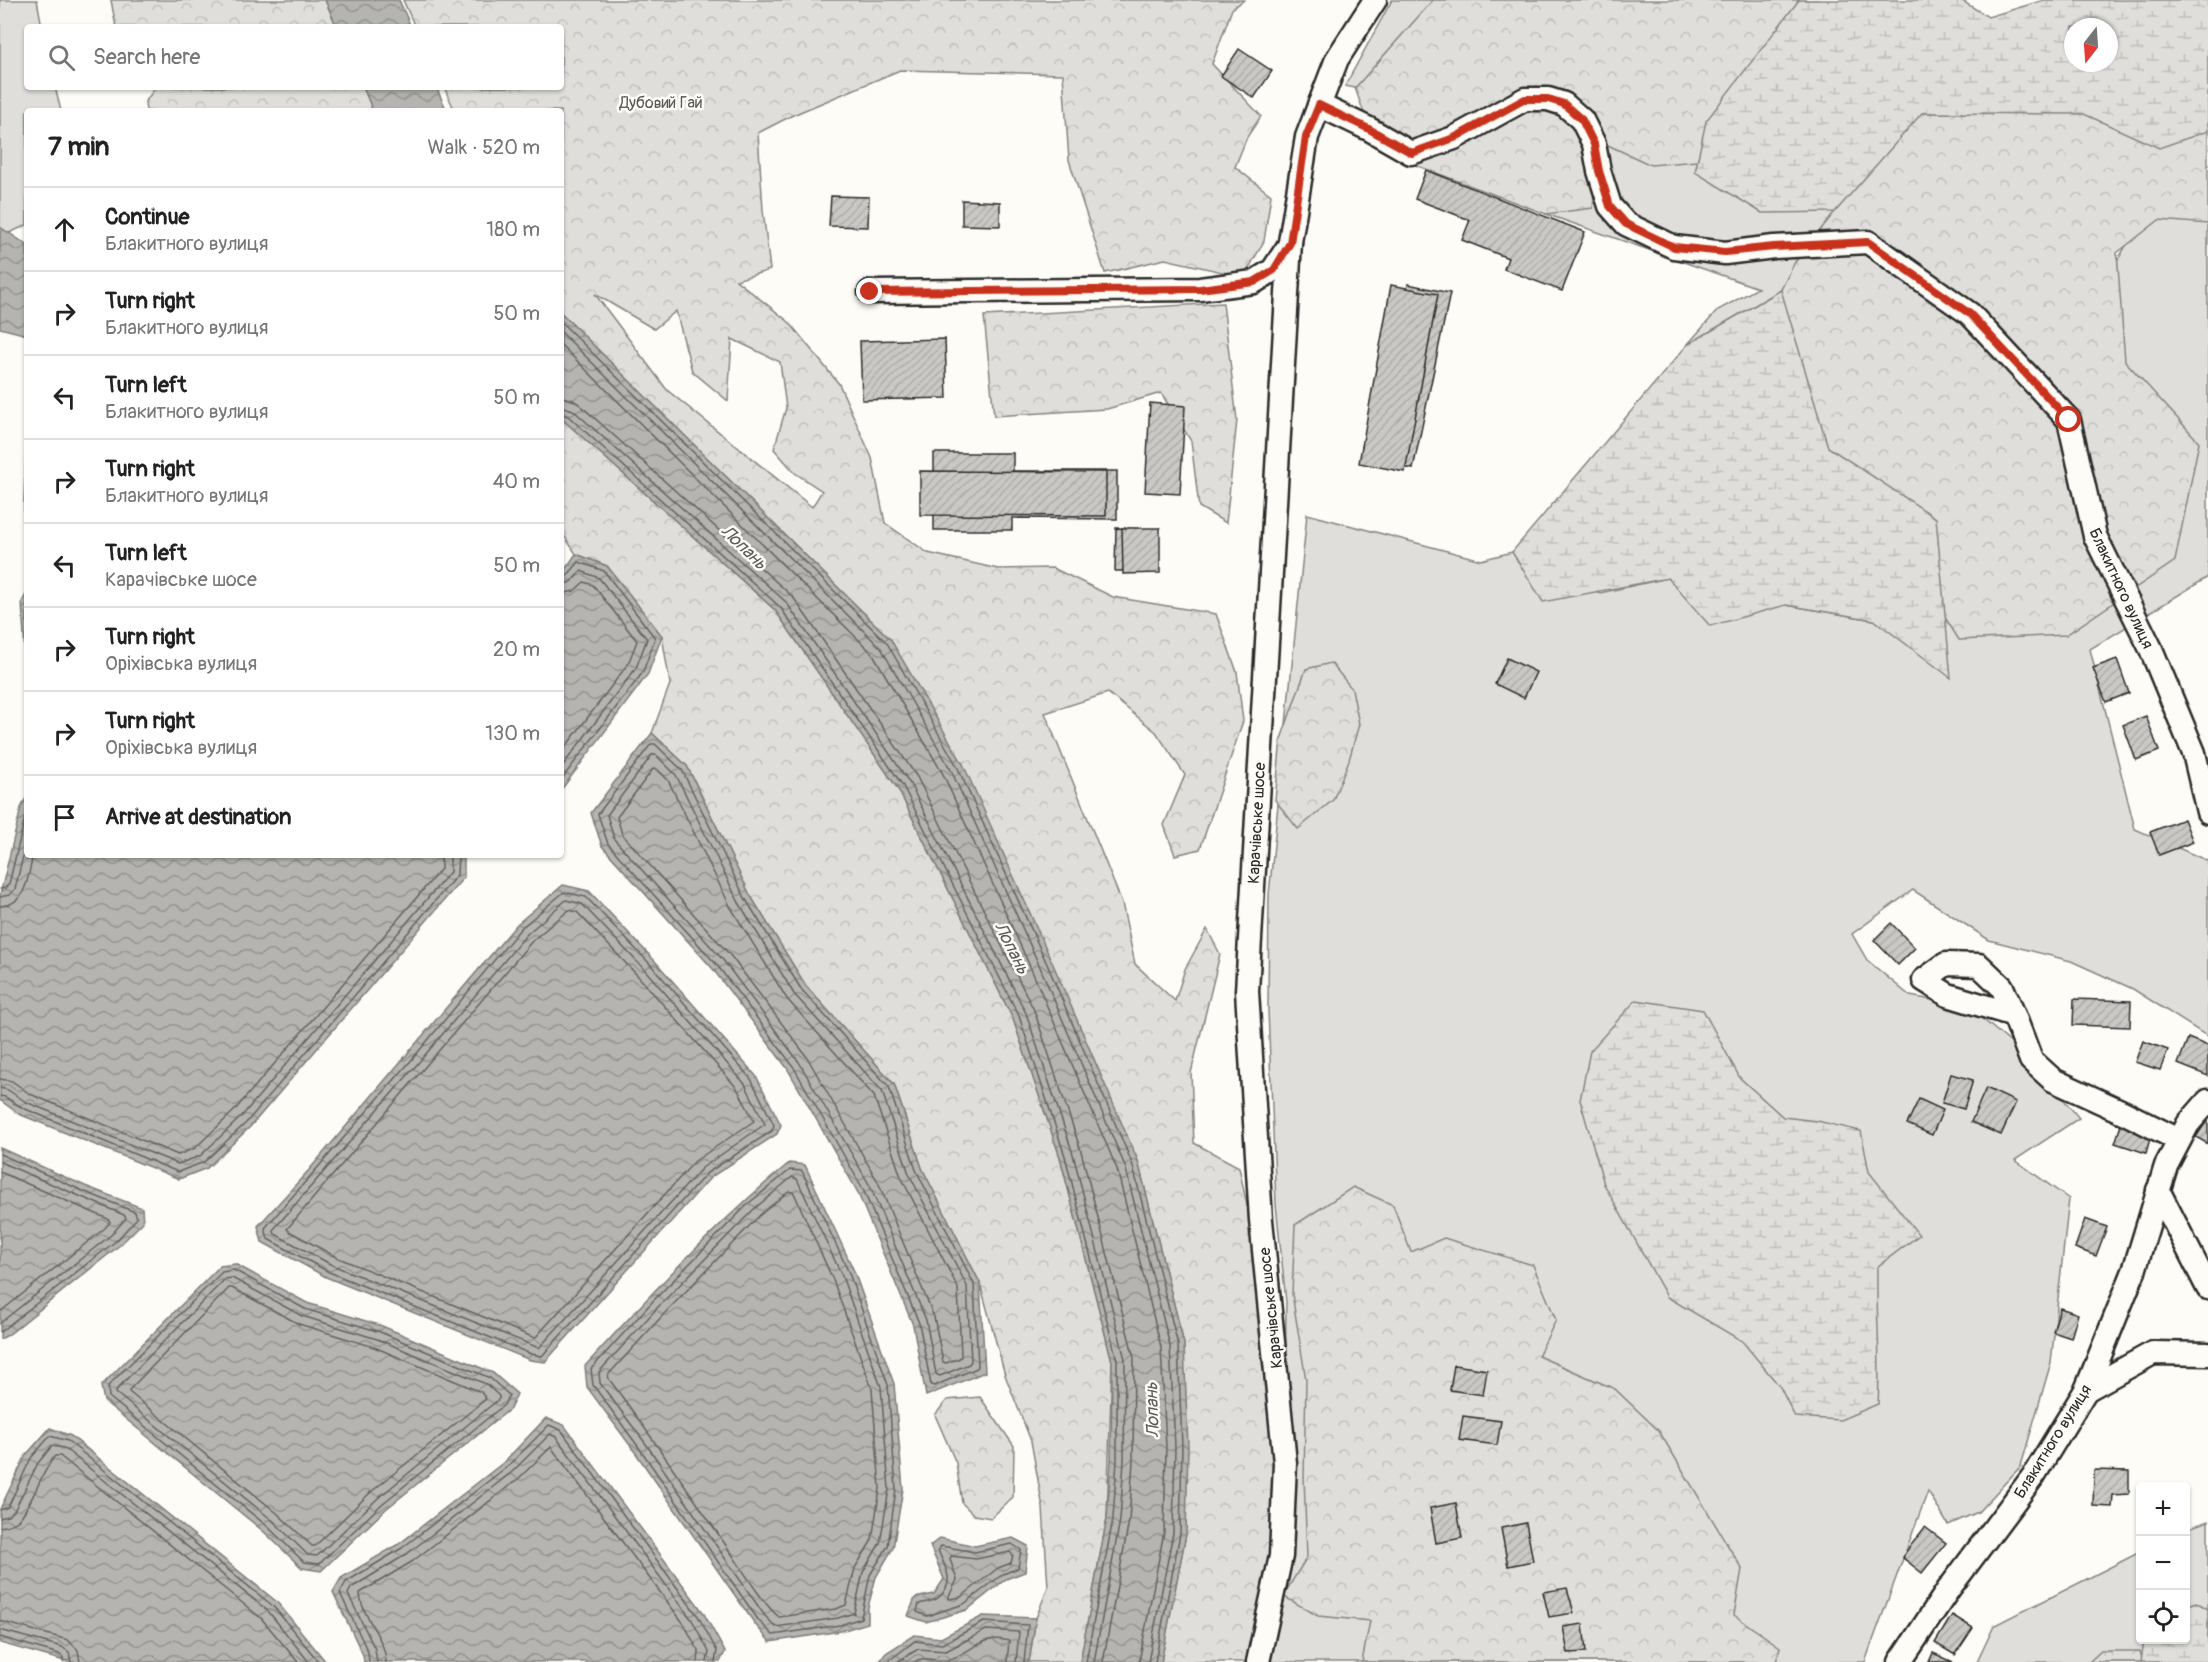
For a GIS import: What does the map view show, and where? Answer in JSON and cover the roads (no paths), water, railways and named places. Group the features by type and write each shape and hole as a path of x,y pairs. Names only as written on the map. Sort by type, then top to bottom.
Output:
{"street":[{"name":"Карачівське шосе","path":"1258,1662 1281,1556 1285,1463 1261,1220 1247,991 1290,243 1306,137 1337,59 1375,0"},
{"name":"Блакитного вулиця","path":"1319,105 1412,153 1454,138 1525,99 1548,99 1564,104 1582,120 1594,144 1599,171 1610,206 1626,224 1674,247 1725,252 1868,242 1970,314 2069,420 2095,536 2151,649 2194,753 2208,812"},
{"path":"870,292 1200,289 1254,282 1274,270 1290,243"},
{"path":"2014,1015 2031,1060 2053,1080 2179,1140"},
{"name":"Блакитного вулиця","path":"1900,1662 1948,1590 2034,1475 2086,1390 2134,1271 2166,1166 2188,1124 2208,1101"},
{"path":"2158,1190 2208,1288"},
{"path":"2086,1390 2153,1353 2208,1354"}],"water":[{"path":"325,0 399,0 410,24 336,24"},
{"path":"364,90 437,90 446,108 372,108"},
{"path":"0,227 24,243 24,334 0,328"},
{"name":"Лопань","path":"564,316 891,640 963,764 1052,962 1138,1161 1184,1344 1188,1447 1186,1534 1161,1662 1080,1662 1107,1518 1111,1460 1112,1361 1060,1157 1013,1019 898,789 775,610 564,421"},
{"path":"576,554 607,566 662,636 648,674 564,786 564,571"},
{"path":"24,598 24,637 22,602"},
{"path":"652,733 687,766 750,895 806,986 894,1084 922,1168 980,1283 985,1372 926,1396 913,1325 857,1191 787,1068 713,969 602,846 591,813"},
{"path":"24,802 24,858 464,858 464,877 250,1127 207,1168 179,1179 19,1114 0,1100 0,895"},
{"path":"563,885 589,891 654,960 756,1076 781,1125 777,1134 711,1177 545,1362 530,1360 326,1277 262,1242 258,1226 309,1170 517,924"},
{"path":"0,1148 85,1186 142,1208 143,1222 120,1245 0,1339"},
{"path":"789,1163 805,1165 854,1271 894,1384 903,1489 893,1548 876,1577 868,1607 868,1623 841,1631 770,1642 587,1387 585,1366 709,1235"},
{"path":"235,1264 307,1303 382,1326 493,1373 517,1394 510,1409 386,1509 321,1571 302,1568 263,1531 104,1401 101,1386 220,1266"},
{"path":"546,1418 564,1425 703,1612 725,1652 720,1662 364,1662 363,1655 333,1592 341,1578 399,1544 504,1462"},
{"path":"50,1428 71,1436 277,1602 326,1662 68,1662 0,1643 0,1509 26,1455"},
{"path":"940,1538 975,1546 1013,1538 1028,1546 1025,1572 1006,1579 967,1610 926,1622 908,1616 915,1598 934,1594 944,1579 930,1546"},
{"path":"983,1616 1036,1618 1029,1662 879,1662 886,1653 914,1635 941,1638"}],"park label":[{"name":"Дубовий Гай","path":"661,102"}]}
